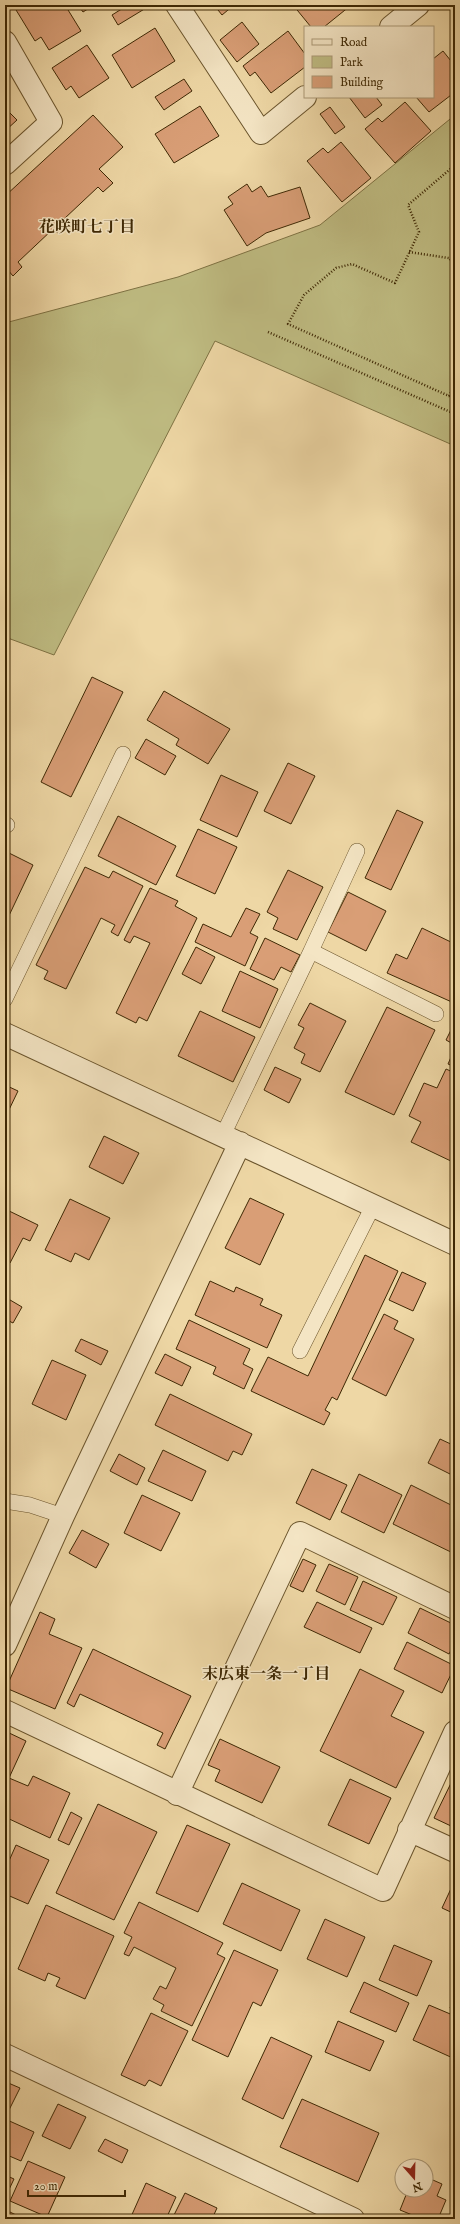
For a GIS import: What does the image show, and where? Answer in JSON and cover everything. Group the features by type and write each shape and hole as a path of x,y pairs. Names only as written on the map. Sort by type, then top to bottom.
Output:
{"street":[{"path":"176,5 261,133 304,98"},
{"path":"392,26 418,5"},
{"path":"5,42 51,122 5,164"},
{"path":"5,1034 455,1244"},
{"path":"5,1645 232,1139"},
{"path":"177,1794 300,1533 455,1608"},
{"path":"5,1711 177,1794 383,1890 409,1830 455,1732"},
{"path":"409,1830 455,1851"},
{"path":"5,2055 353,2219"}],"lane":[{"path":"5,999 123,754"},
{"path":"232,1139 311,951 358,851"},
{"path":"311,951 436,1014"},
{"path":"300,1351 372,1206"},
{"path":"5,1500 30,1505 63,1516"}],"path":[{"path":"455,165 408,204 419,232 394,283 352,264 336,268 304,295 288,324 449,396 455,385"},
{"path":"409,252 455,259"},
{"path":"450,259 455,268"},
{"path":"268,332 455,414"}],"green space":[{"path":"455,115 455,446 215,341 54,655 5,637 5,323 178,277 320,225"}],"building":[{"path":"13,5 65,5 81,31 49,50 41,37 35,41"},
{"path":"78,5 94,5 83,12"},
{"path":"128,5 151,5 118,25 112,15"},
{"path":"214,5 234,5 222,15"},
{"path":"293,5 350,5 325,26 310,26"},
{"path":"242,22 259,44 237,62 220,40"},
{"path":"155,28 175,61 132,88 112,55"},
{"path":"288,31 304,53 304,68 271,93 255,72 250,76 243,66"},
{"path":"87,45 109,78 79,98 71,86 66,90 52,68"},
{"path":"443,51 455,66 455,92 429,112 417,98 434,98 434,58"},
{"path":"184,79 192,91 164,110 155,97"},
{"path":"350,98 377,98 382,105 365,118"},
{"path":"405,102 431,131 395,163 365,129 378,118 382,122"},
{"path":"200,106 219,136 174,163 155,134"},
{"path":"330,107 345,127 335,134 320,114"},
{"path":"5,108 17,120 5,131"},
{"path":"93,115 123,147 99,169 113,183 103,192 98,187 64,219 70,225 59,234 53,229 18,262 22,267 13,276 7,269 5,271 5,196"},
{"path":"341,142 371,178 342,202 307,161 323,148 328,153"},
{"path":"247,184 252,192 261,186 268,197 300,187 310,218 266,233 247,246 224,210 233,204 228,197"},
{"path":"92,677 123,692 71,797 41,782"},
{"path":"164,691 230,729 208,764 176,745 179,739 147,720"},
{"path":"146,739 176,756 165,775 135,758"},
{"path":"288,763 315,776 291,824 264,811"},
{"path":"221,775 258,792 237,837 200,820"},
{"path":"397,810 423,822 391,890 365,878"},
{"path":"118,816 176,846 156,885 98,856"},
{"path":"198,829 237,847 215,894 176,876"},
{"path":"5,851 33,865 5,924"},
{"path":"85,867 109,878 113,871 143,886 118,936 111,932 115,925 101,918 66,989 44,979 48,971 36,965"},
{"path":"288,870 323,887 297,940 273,929 278,918 267,912"},
{"path":"150,888 178,901 175,906 197,918 147,1021 139,1017 136,1023 116,1013 150,943 134,936 130,943 124,940"},
{"path":"348,892 386,911 366,951 328,932"},
{"path":"246,908 260,914 250,933 258,937 245,966 195,942 203,924 231,937"},
{"path":"422,928 455,944 454,1003 387,973 396,954 407,959"},
{"path":"265,938 300,955 291,972 281,967 274,980 250,969"},
{"path":"196,947 215,957 201,984 182,974"},
{"path":"240,971 278,989 260,1028 222,1011"},
{"path":"310,1003 346,1021 320,1072 301,1063 305,1054 294,1048 304,1028 298,1025"},
{"path":"387,1007 435,1030 394,1115 345,1092"},
{"path":"200,1011 255,1037 233,1082 178,1056"},
{"path":"455,1022 455,1045 446,1040"},
{"path":"455,1048 455,1067 448,1064"},
{"path":"275,1067 301,1079 289,1103 264,1090"},
{"path":"446,1069 455,1073 455,1163 411,1142 421,1122 409,1116 424,1083 437,1088"},
{"path":"5,1085 18,1091 6,1116 5,1115"},
{"path":"104,1136 139,1153 123,1184 89,1167"},
{"path":"250,1198 284,1214 260,1265 225,1248"},
{"path":"70,1199 110,1218 89,1260 75,1253 71,1262 45,1250"},
{"path":"5,1209 38,1225 30,1241 23,1238 10,1263 5,1261"},
{"path":"365,1255 398,1271 337,1400 332,1397 325,1410 330,1413 324,1425 251,1391 268,1357 308,1376"},
{"path":"402,1272 426,1283 413,1311 389,1300"},
{"path":"210,1281 234,1292 236,1287 263,1299 260,1305 282,1315 267,1348 195,1315"},
{"path":"5,1297 22,1307 13,1323 5,1319"},
{"path":"384,1314 398,1321 394,1329 414,1339 386,1396 352,1379"},
{"path":"189,1320 250,1349 243,1364 253,1369 244,1389 213,1374 216,1367 176,1349"},
{"path":"81,1339 108,1351 101,1365 75,1351"},
{"path":"165,1354 191,1367 182,1386 155,1373"},
{"path":"52,1360 86,1375 66,1420 32,1404"},
{"path":"170,1394 252,1434 242,1455 233,1451 228,1461 155,1425"},
{"path":"440,1439 455,1446 455,1463 450,1474 428,1463"},
{"path":"163,1450 206,1471 192,1501 148,1481"},
{"path":"119,1454 145,1468 137,1485 110,1471"},
{"path":"312,1469 347,1485 330,1520 296,1503"},
{"path":"359,1474 402,1495 384,1533 341,1512"},
{"path":"411,1485 455,1507 455,1554 393,1524"},
{"path":"142,1495 180,1513 161,1551 124,1533"},
{"path":"82,1530 109,1544 96,1568 69,1553"},
{"path":"303,1559 316,1565 303,1592 290,1586"},
{"path":"329,1564 358,1577 345,1605 316,1591"},
{"path":"363,1581 397,1597 383,1625 350,1610"},
{"path":"317,1602 372,1628 360,1653 304,1627"},
{"path":"420,1608 455,1625 455,1643 449,1654 408,1633"},
{"path":"40,1612 55,1619 49,1634 82,1648 55,1709 6,1688"},
{"path":"407,1642 455,1666 442,1693 394,1669"},
{"path":"93,1649 191,1696 165,1749 157,1745 163,1733 80,1694 74,1707 67,1703"},
{"path":"360,1669 404,1691 391,1716 424,1732 396,1788 320,1751"},
{"path":"5,1731 26,1741 9,1778 28,1786 33,1776 70,1793 50,1838 5,1817"},
{"path":"220,1739 280,1767 262,1803 215,1781 220,1770 208,1765"},
{"path":"350,1779 391,1798 369,1844 328,1825"},
{"path":"453,1779 455,1780 455,1817 451,1826 434,1818"},
{"path":"98,1804 157,1832 114,1920 56,1893"},
{"path":"71,1812 82,1818 69,1845 58,1840"},
{"path":"187,1825 230,1844 198,1912 156,1893"},
{"path":"16,1845 49,1860 28,1904 5,1894 5,1870"},
{"path":"455,1880 455,1914 442,1908"},
{"path":"242,1883 300,1910 281,1951 223,1924"},
{"path":"139,1902 223,1943 217,1954 225,1958 192,2026 161,2011 164,2005 153,1999 160,1986 166,1989 176,1968 134,1947 129,1956 124,1954 132,1937 124,1933"},
{"path":"46,1905 114,1936 85,1999 56,1986 60,1978 48,1973 45,1981 18,1969"},
{"path":"325,1919 365,1937 347,1977 307,1959"},
{"path":"394,1945 432,1961 417,1996 379,1980"},
{"path":"234,1950 278,1970 261,2006 253,2002 228,2057 192,2040"},
{"path":"364,1982 409,2003 396,2032 350,2012"},
{"path":"455,1997 455,2010 450,2008"},
{"path":"429,2005 455,2016 455,2059 413,2040"},
{"path":"151,2013 188,2031 161,2086 149,2080 145,2086 121,2075"},
{"path":"338,2021 384,2041 370,2071 325,2052"},
{"path":"271,2037 312,2056 283,2119 242,2099"},
{"path":"6,2082 20,2088 8,2112 5,2111"},
{"path":"302,2099 379,2133 358,2182 280,2147"},
{"path":"58,2104 86,2117 70,2149 42,2136"},
{"path":"5,2119 34,2132 21,2161 7,2155 5,2158"},
{"path":"105,2139 128,2150 122,2163 98,2151"},
{"path":"28,2161 65,2177 47,2217 10,2201"},
{"path":"5,2175 14,2179 5,2198"},
{"path":"434,2180 442,2184 437,2196 446,2200 438,2219 422,2219 400,2210 405,2198 434,2198"},
{"path":"146,2183 176,2197 166,2219 130,2219"},
{"path":"185,2193 217,2208 212,2219 172,2219"},
{"path":"6,2210 24,2219 5,2219"}],"district":[{"name":"花咲町七丁目","path":"87,228"},
{"name":"末広東一条一丁目","path":"266,1675"}]}
